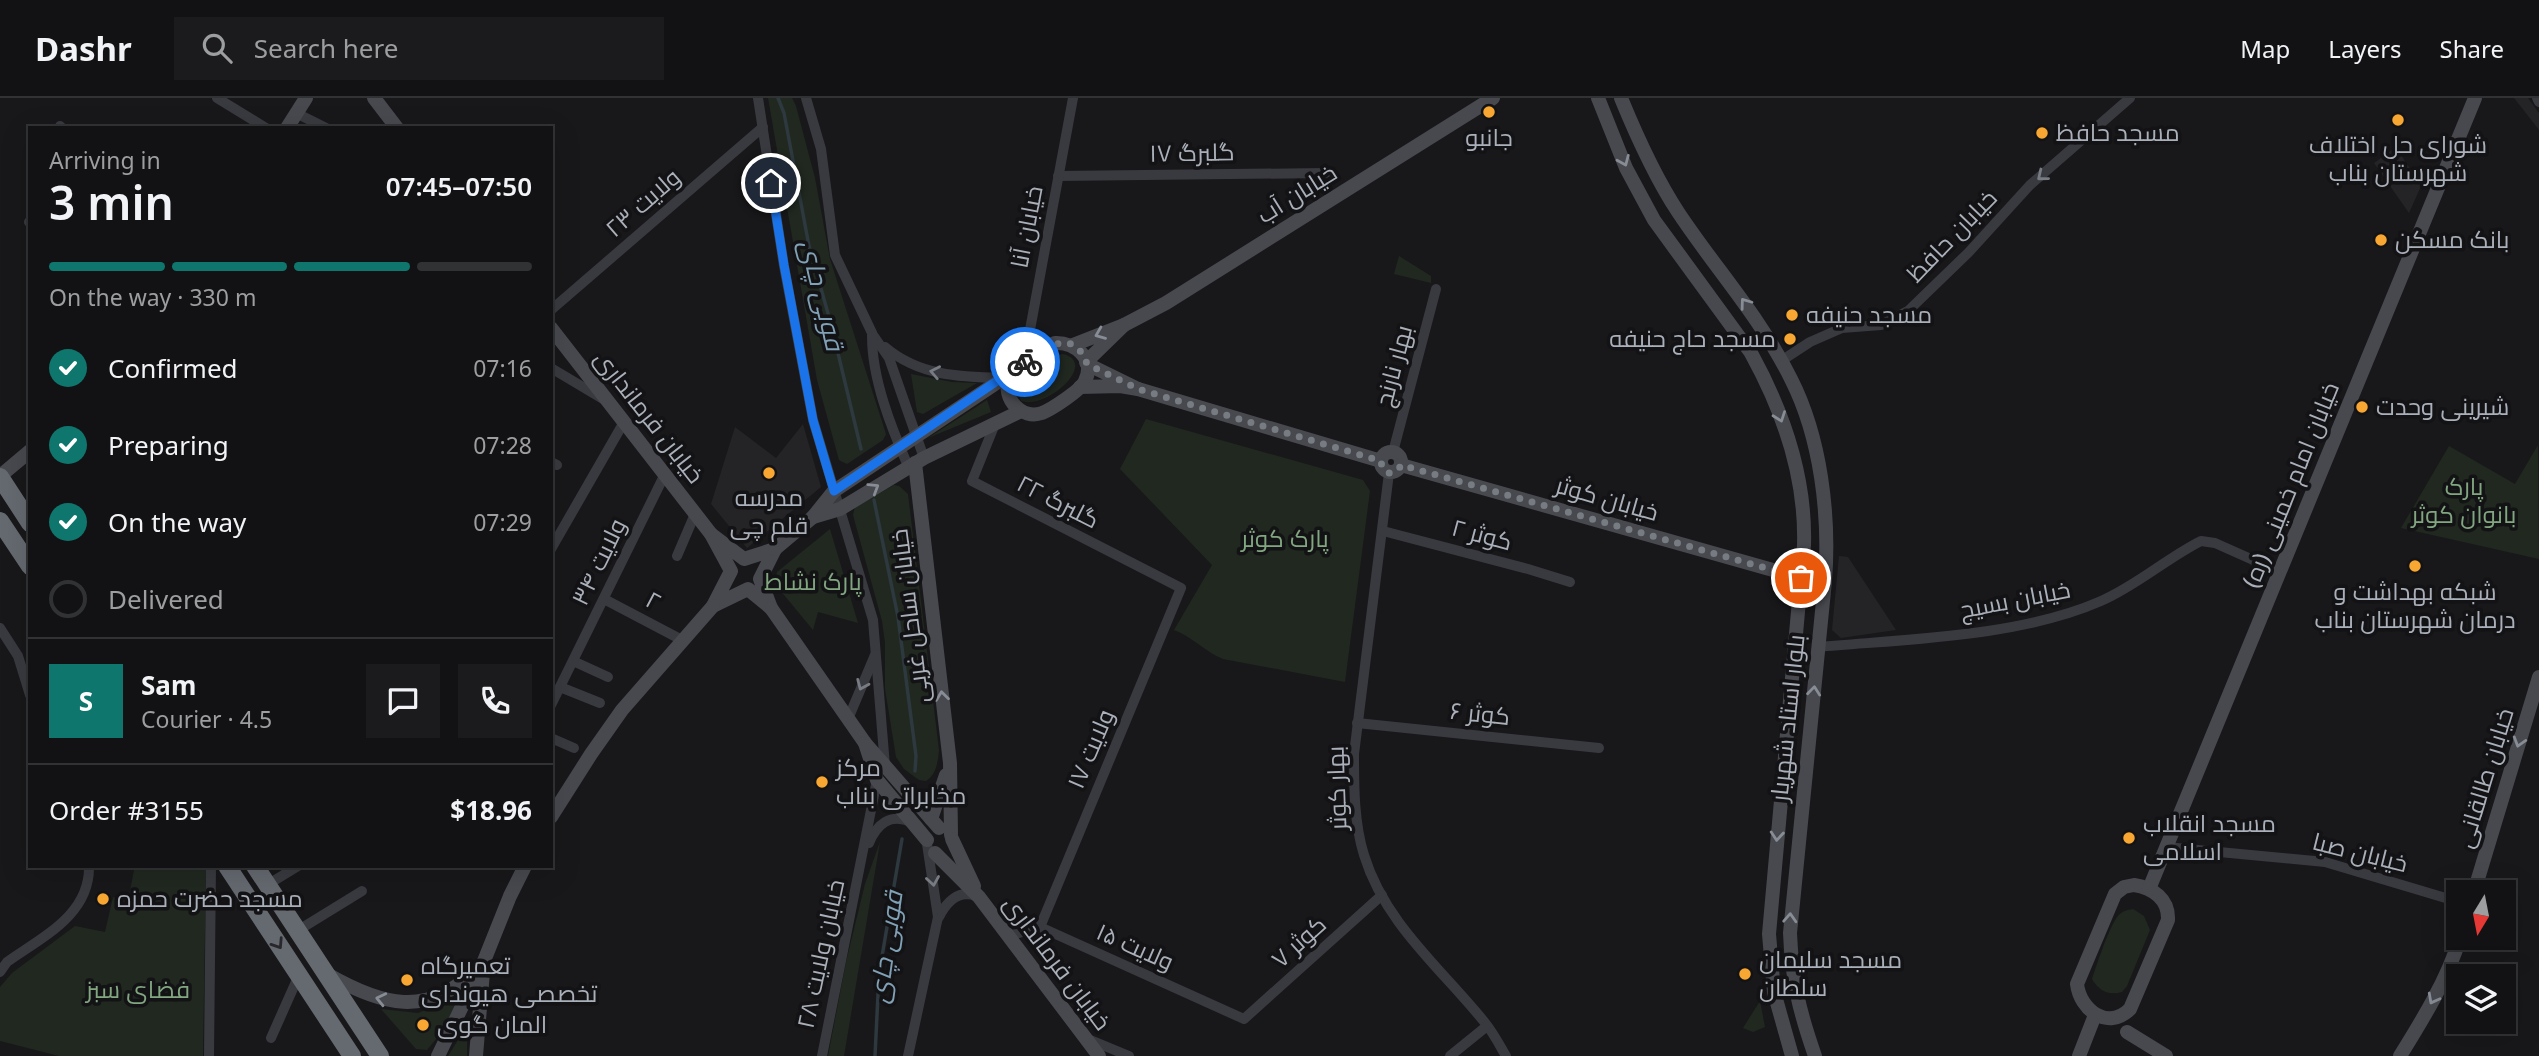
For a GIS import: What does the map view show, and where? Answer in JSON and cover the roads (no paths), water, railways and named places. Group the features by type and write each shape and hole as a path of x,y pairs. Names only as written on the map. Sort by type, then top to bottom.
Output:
{"highway":[{"path":"0,477 28,520"},
{"path":"0,521 28,563"},
{"path":"228,868 352,1056"},
{"path":"256,868 380,1056"}],"main road":[{"path":"288,126 306,98"},
{"path":"374,98 395,126"},
{"name":"خیابان آب","path":"1073,345 1166,303 1493,98"},
{"name":"بلوار استاد شهریار","path":"1598,98 1626,168 1654,220 1751,352 1763,374 1783,425 1800,486 1804,529 1801,578 1769,934 1774,992 1792,1056"},
{"name":"بلوار استاد شهریار","path":"1621,98 1645,151 1677,210 1748,307 1793,381 1808,425 1824,491 1827,559 1790,933 1791,965 1798,1007 1815,1056"},
{"name":"خیابان امام خمینی (ره)","path":"2149,889 2475,98"},
{"name":"خیابان آب","path":"1087,363 1124,324"},
{"name":"خیابان فرمانداری","path":"553,331 711,534 731,571"},
{"path":"553,814 622,710 713,606 736,563 775,549 813,517 834,491 899,446 1055,343 1073,345 1079,350 1087,363 1088,373 1080,387 1044,412 1029,414 1021,411 1009,397 1007,388 1013,371"},
{"path":"1763,374 1782,361"},
{"name":"خیابان کوثر","path":"1087,363 1138,389"},
{"name":"خیابان کوثر","path":"1080,387 1120,386 1138,389 1801,578"},
{"path":"813,517 840,509 916,462 1021,411"},
{"path":"0,477 28,453"},
{"name":"خیابان ساحل غربی","path":"916,462 950,764 943,830"},
{"name":"خیابان فرمانداری","path":"711,534 744,559"},
{"path":"713,606 755,586 775,549"},
{"path":"744,559 757,565 760,579"},
{"path":"731,571 734,583 740,588 748,589"},
{"name":"خیابان فرمانداری","path":"760,579 771,608 865,743 943,830 979,897"},
{"name":"خیابان فرمانداری","path":"748,589 771,608"},
{"name":"خیابان طالقانی","path":"2478,880 2539,677"},
{"path":"1786,736 1809,738"},
{"name":"خیابان فرمانداری","path":"865,743 877,780 929,846 979,897 1099,1056"},
{"name":"خیابان ساحل غربی","path":"943,830 950,764"},
{"path":"877,780 885,766"},
{"path":"943,830 951,846 946,852 929,846 932,831 943,830"},
{"path":"438,1056 484,961 524,868"},
{"path":"2134,885 2149,889 2162,899 2168,920 2126,1014 2111,1018 2098,1016 2083,1004 2077,984 2115,894 2124,887 2134,885"},
{"path":"2400,1056 2437,992 2456,950"},
{"path":"324,972 367,995 382,1000 411,1003 452,991 484,961"},
{"path":"477,1056 484,961"},
{"path":"2078,1056 2098,1016"},
{"path":"2127,1032 2166,1056"}],"street":[{"path":"217,98 263,126"},
{"path":"758,98 784,265 813,420 873,620 885,766"},
{"path":"806,98 821,149 835,255 873,335 889,358 915,437 916,462"},
{"name":"خیابان آنا","path":"1013,371 1073,98"},
{"name":"خیابان حافظ","path":"1782,361 1810,342 1842,328 1881,325 1908,310 1968,253 2030,185 2130,98"},
{"path":"296,113 322,126"},
{"name":"ولایت ۲۳","path":"553,308 763,127"},
{"name":"گلبرگ ۱۷","path":"1058,176 1326,173"},
{"name":"بهار نارنج","path":"1391,463 1436,289"},
{"path":"873,335 898,358 922,370 953,376 1013,371"},
{"path":"873,335 872,359 899,446 916,462"},
{"path":"553,369 609,403"},
{"path":"553,546 624,422"},
{"name":"گلبرگ ۲۲","path":"995,424 972,481 1181,588"},
{"name":"بهار کوثر","path":"1391,463 1357,723 1354,782 1359,836 1370,872 1415,945 1487,1026 1506,1056"},
{"name":"ولایت ۳۴","path":"553,701 665,474"},
{"path":"677,556 695,514"},
{"name":"کوثر ۲","path":"1383,531 1570,582"},
{"name":"خیابان بسیج","path":"1818,647 2010,627 2067,614 2104,600 2201,541 2215,543 2280,572"},
{"name":"ولایت ۱۷","path":"1040,926 1181,588"},
{"name":"۲","path":"604,599 682,640"},
{"path":"0,628 18,656 28,688"},
{"path":"848,719 877,651"},
{"path":"573,661 608,677"},
{"path":"560,687 600,703"},
{"name":"کوثر ۶","path":"1357,723 1599,748"},
{"path":"553,739 574,748"},
{"name":"خیابان ولایت ۲۸","path":"822,1056 877,780"},
{"name":"خیابان ولایت ۲۸","path":"862,860 873,833 883,822 898,818 912,822"},
{"path":"908,1056 938,917 929,846"},
{"name":"خیابان صبا","path":"2166,847 2325,862 2446,898"},
{"path":"0,972 7,962 71,916 82,899 89,868"},
{"path":"209,1056 211,868"},
{"path":"267,885 295,868"},
{"path":"297,930 362,891"},
{"path":"938,917 950,900 959,895 979,897"},
{"name":"کوثر ۷","path":"1244,1019 1382,895"},
{"path":"1008,936 1040,926"},
{"name":"ولایت ۱۵","path":"1040,926 1244,1019"},
{"path":"271,1038 299,974"},
{"path":"2126,1014 2127,1032"},
{"path":"2098,1016 2127,1032"},
{"path":"1450,1056 1487,1026"},
{"path":"1084,1037 1129,1056"}],"waterway":[{"name":"قوبی چای","path":"778,98 784,113 809,246 861,449"},
{"name":"قوبی چای","path":"874,500 898,617 916,756 915,771"},
{"name":"قوبی چای","path":"875,1056 879,974 902,839"}],"place":[{"name":"جانبو","path":"1489,112"},
{"name":"شورای حل اختلاف شهرستان بناب","path":"2398,120"},
{"name":"مسجد حافظ","path":"2042,133"},
{"name":"بانک مسکن","path":"2381,240"},
{"name":"مسجد حنیفه","path":"1792,315"},
{"name":"مسجد حاج حنیفه","path":"1790,339"},
{"name":"شیرینی وحدت","path":"2362,407"},
{"name":"مدرسه قلم چی","path":"769,473"},
{"name":"شبکه بهداشت و درمان شهرستان بناب","path":"2415,566"},
{"name":"مرکز مخابراتی بناب","path":"822,782"},
{"name":"مسجد انقلاب اسلامی","path":"2129,838"},
{"name":"مسجد حضرت حمزه","path":"103,899"},
{"name":"مسجد سلیمان سلطان","path":"1745,974"},
{"name":"تعمیرگاه تخصصی هیوندای","path":"407,980"},
{"name":"المان گوی","path":"423,1025"}],"park label":[{"name":"پارک بانوان کوثر","path":"2464,501"},
{"name":"پارک کوثر","path":"1285,539"},
{"name":"پارک نشاط","path":"813,582"},
{"name":"فضای سبز","path":"138,990"}]}
